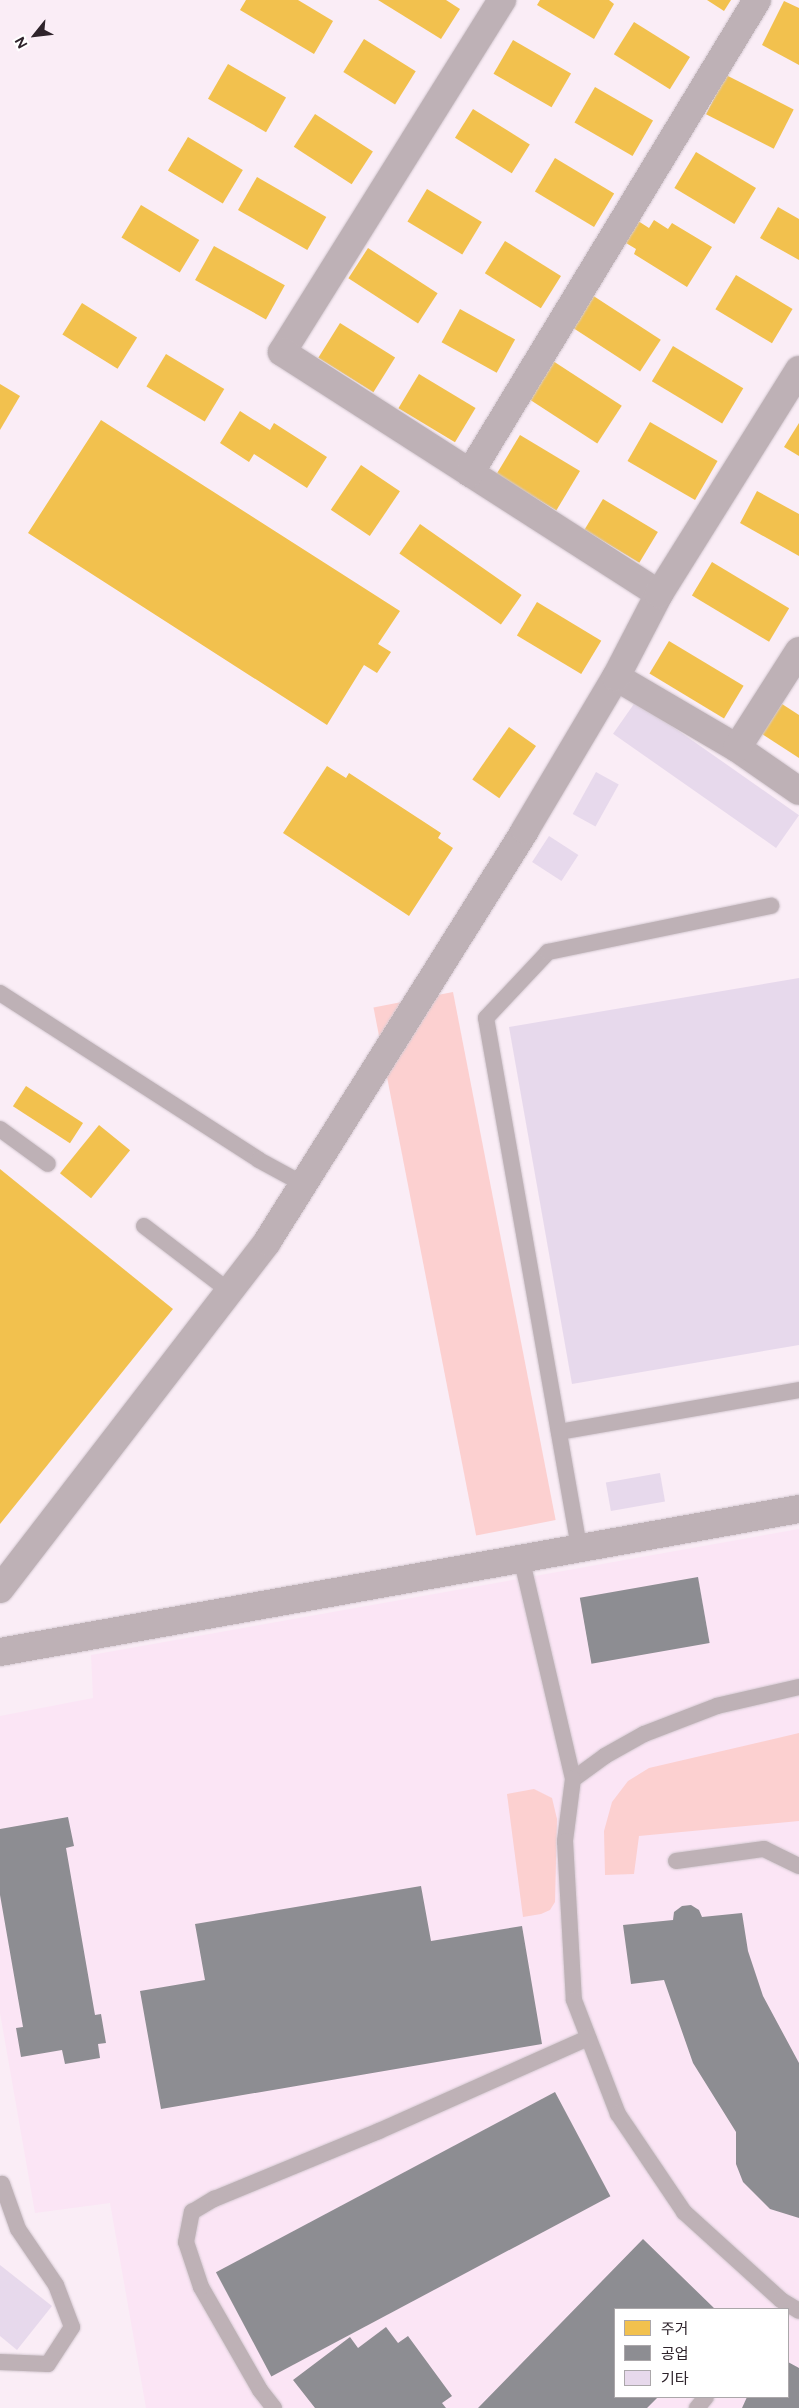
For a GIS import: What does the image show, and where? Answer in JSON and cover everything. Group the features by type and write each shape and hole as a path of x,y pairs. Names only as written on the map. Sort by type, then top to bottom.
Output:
{"street":[{"path":"502,0 282,352 659,594"},
{"path":"470,473 757,0"},
{"path":"0,1589 267,1242 616,677 659,594 799,370"},
{"path":"737,748 799,652"},
{"path":"616,677 737,748 799,791"},
{"path":"0,1652 521,1557 799,1509"}],"lane":[{"path":"579,1547 486,1018 548,952 771,906"},
{"path":"0,993 259,1160 303,1184"},
{"path":"0,1129 48,1164"},
{"path":"144,1226 230,1291"},
{"path":"559,1432 799,1390"},
{"path":"521,1557 573,1779 565,1841 574,2000 618,2114 684,2212 778,2305"},
{"path":"573,1779 644,1734 718,1706 799,1687"},
{"path":"676,1861 764,1849 799,1866"},
{"path":"274,2408 260,2390 201,2287 186,2242 192,2212 214,2199 379,2131 588,2038"},
{"path":"0,2362 48,2364 72,2327 56,2285 18,2230 2,2184"},
{"path":"697,2408 705,2398"}],"shaded area":[{"path":"453,992 556,1520 476,1536 373,1007"},
{"path":"799,1529 799,2408 146,2408 110,2203 35,2213 0,2013 0,1716 93,1698 91,1655"},
{"path":"799,1733 799,1821 639,1836 634,1874 605,1875 604,1831 612,1802 628,1781 649,1768"},
{"path":"534,1789 552,1798 557,1819 555,1902 550,1910 541,1914 523,1917 507,1794"}],"building: 주거":[{"path":"246,0 298,0 333,21 314,54 240,10"},
{"path":"378,0 446,0 460,9 441,39"},
{"path":"540,0 609,0 614,4 594,39 537,5"},
{"path":"707,0 731,0 724,11"},
{"path":"784,1 799,8 799,65 762,45"},
{"path":"634,22 690,57 670,89 614,54"},
{"path":"364,39 416,71 395,104 343,72"},
{"path":"513,40 571,73 552,107 494,74"},
{"path":"228,64 286,98 266,132 208,99"},
{"path":"726,75 794,110 774,149 706,114"},
{"path":"595,87 653,120 633,156 574,123"},
{"path":"473,109 530,145 512,173 455,138"},
{"path":"315,114 373,152 352,184 294,147"},
{"path":"188,137 243,170 223,203 168,170"},
{"path":"696,152 756,188 734,224 674,188"},
{"path":"555,158 614,194 594,227 535,191"},
{"path":"257,177 326,217 307,250 238,210"},
{"path":"427,189 482,222 462,255 407,222"},
{"path":"141,205 199,240 180,273 121,238"},
{"path":"778,207 799,219 799,260 760,238"},
{"path":"635,219 649,228 654,220 668,229 672,223 712,247 687,287 634,254 636,249 621,240"},
{"path":"505,241 561,276 541,308 485,273"},
{"path":"214,246 285,285 266,319 195,280"},
{"path":"368,248 438,293 418,323 348,278"},
{"path":"736,275 793,309 772,343 715,309"},
{"path":"592,295 661,340 640,372 571,327"},
{"path":"82,303 137,337 118,369 62,334"},
{"path":"460,309 515,340 497,373 442,342"},
{"path":"340,323 395,357 373,392 318,358"},
{"path":"673,346 743,388 722,423 652,381"},
{"path":"166,354 224,389 205,422 146,387"},
{"path":"553,361 622,406 597,443 528,399"},
{"path":"419,374 476,408 455,442 398,408"},
{"path":"0,384 20,396 0,430"},
{"path":"240,411 270,430 274,423 327,457 307,488 254,454 249,462 220,443"},
{"path":"101,420 400,611 378,644 391,652 377,673 364,665 327,725 28,533"},
{"path":"650,422 718,461 695,500 628,461"},
{"path":"799,423 799,456 784,447"},
{"path":"520,435 580,471 556,510 496,474"},
{"path":"361,465 400,491 370,536 331,510"},
{"path":"757,491 799,514 799,556 740,523"},
{"path":"603,499 658,532 639,563 584,530"},
{"path":"420,524 522,595 501,625 399,553"},
{"path":"712,562 789,608 769,642 692,595"},
{"path":"537,602 601,641 581,674 517,635"},
{"path":"669,641 744,686 724,718 649,674"},
{"path":"782,704 799,715 799,758 762,734"},
{"path":"509,727 536,746 499,798 472,779"},
{"path":"327,766 346,778 349,773 441,833 438,838 453,848 409,916 283,833"},
{"path":"26,1086 83,1123 70,1143 13,1106"},
{"path":"99,1125 130,1150 91,1198 60,1173"},
{"path":"0,1169 173,1309 0,1524"}],"building: 공업":[{"path":"698,1577 710,1643 591,1664 580,1598"},
{"path":"68,1817 74,1846 66,1848 95,2015 101,2014 106,2043 98,2044 100,2058 65,2064 62,2050 21,2057 16,2028 23,2027 0,1895 0,1829"},
{"path":"421,1886 431,1941 522,1926 542,2044 161,2109 140,1991 205,1980 195,1924"},
{"path":"691,1905 699,1910 702,1917 742,1913 748,1951 763,1996 799,2063 799,2218 770,2209 743,2182 736,2164 736,2132 693,2063 664,1980 631,1984 623,1925 673,1920 674,1912 682,1906"},
{"path":"555,2092 610,2196 271,2376 216,2272"},
{"path":"643,2239 714,2308 614,2308 614,2398 657,2398 647,2408 478,2408"},
{"path":"386,2327 398,2343 408,2336 452,2396 442,2403 446,2408 315,2408 293,2380 350,2337 358,2348"},
{"path":"789,2363 799,2368 799,2408 742,2408 747,2398 789,2398"}],"building: 기타":[{"path":"636,701 799,815 776,848 613,734"},
{"path":"596,772 619,785 595,827 573,814"},
{"path":"549,836 578,855 561,881 532,862"},
{"path":"799,978 799,1345 572,1384 509,1027"},
{"path":"660,1473 665,1502 611,1511 606,1483"},
{"path":"0,2265 52,2306 17,2350 0,2336"}]}
